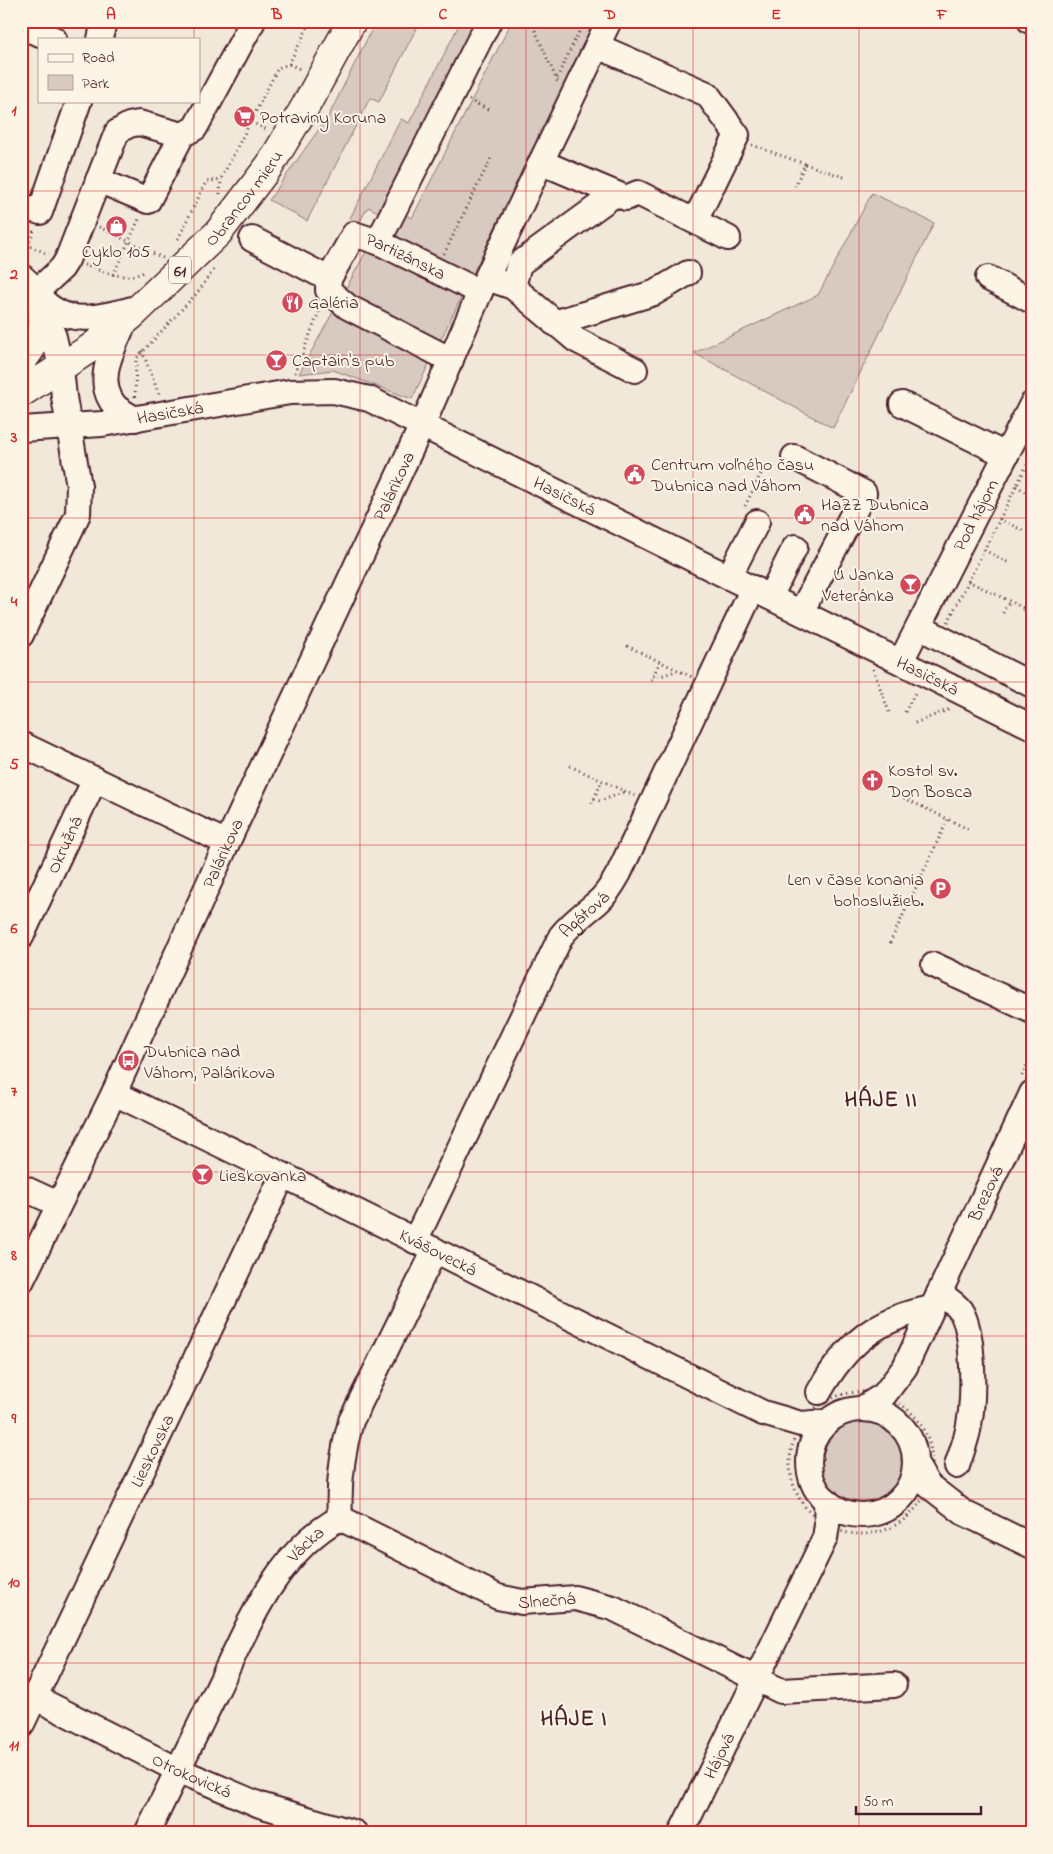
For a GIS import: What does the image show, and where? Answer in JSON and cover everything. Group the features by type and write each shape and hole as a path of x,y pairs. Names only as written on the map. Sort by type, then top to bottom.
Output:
{"main road":[{"name":"Obrancov mieru","path":"21,393 61,368 134,314 218,233 270,165 305,107 352,21"}],"street":[{"path":"38,33 63,21"},
{"path":"100,38 104,21"},
{"path":"98,180 148,201 182,135 195,128 254,21"},
{"path":"378,242 489,21"},
{"path":"422,425 540,162 609,21"},
{"path":"598,46 706,94 737,135 695,221"},
{"path":"31,209 79,102"},
{"path":"32,288 62,268 67,260 117,132 129,125 139,123 182,135"},
{"path":"540,162 626,198 638,193 728,238"},
{"path":"615,194 518,264 513,287 576,340 635,370"},
{"name":"Partizánska","path":"328,284 354,234 378,242 436,271 484,285 513,287"},
{"path":"252,239 328,284 348,307 451,360"},
{"path":"554,323 654,293 688,273"},
{"path":"988,278 1032,300"},
{"path":"32,288 54,310 73,318 134,314"},
{"path":"21,366 33,349 41,326 32,288"},
{"path":"21,635 78,514 79,486 61,368 54,336 32,288"},
{"path":"134,314 107,365 105,378 107,393 116,407 135,411"},
{"name":"Hasičská","path":"21,429 69,427 135,411 290,392 334,391 370,399 1032,727"},
{"path":"902,404 1006,455"},
{"name":"Pod hájom","path":"901,661 1032,404"},
{"name":"Palárikova","path":"21,1282 114,1093 227,843 422,425"},
{"path":"794,457 864,493 800,612"},
{"path":"729,576 757,522"},
{"name":"Agátová","path":"425,1246 561,936 577,918 607,892 619,873 761,592 795,547"},
{"path":"919,627 1032,685"},
{"path":"21,744 227,843"},
{"name":"Okružná","path":"21,937 95,779"},
{"path":"934,965 1032,1010"},
{"name":"Kvášovecká","path":"114,1093 798,1430 810,1454"},
{"name":"Brezová","path":"863,1408 895,1408 905,1367 1032,1093"},
{"name":"Lieskovska","path":"21,1726 36,1698 283,1175"},
{"path":"21,1187 58,1204"},
{"name":"Vácka","path":"147,1833 264,1595 302,1547 322,1528 340,1518 339,1483 344,1448 351,1421 425,1246"},
{"path":"819,1392 831,1371 846,1352 869,1332 892,1318 936,1300 960,1310 968,1338 972,1365 972,1406 958,1466"},
{"path":"798,1430 826,1422 850,1410 863,1408 877,1410 890,1416 895,1408"},
{"path":"895,1408 914,1450 924,1493"},
{"path":"826,1422 815,1437 810,1454 810,1471 816,1487 826,1500 836,1508 859,1514"},
{"path":"897,1502 907,1491 916,1465"},
{"path":"829,1531 859,1514 879,1511 897,1502 924,1493 1032,1546"},
{"name":"Hájová","path":"681,1833 829,1531 826,1500"},
{"name":"Slnečná","path":"340,1518 498,1597 522,1602 575,1598 613,1608 756,1679"},
{"path":"756,1679 781,1691 894,1686"},
{"name":"Otrokovická","path":"36,1698 178,1770 260,1805 355,1833"}],"path":[{"path":"225,194 219,202 221,179 278,68 289,64 311,21"},
{"path":"531,21 563,93 571,98"},
{"path":"556,78 584,21"},
{"path":"298,79 307,62"},
{"path":"289,64 302,70"},
{"path":"251,122 267,130 272,124"},
{"path":"735,139 844,177"},
{"path":"436,271 491,158"},
{"path":"796,186 805,164"},
{"path":"186,236 179,241 206,182 221,179"},
{"path":"113,275 139,217"},
{"path":"82,219 164,258"},
{"path":"21,244 113,275 121,276 142,273 149,268"},
{"path":"156,263 168,254"},
{"path":"135,411 136,359 197,292 220,262"},
{"path":"292,381 328,284"},
{"path":"142,351 161,399"},
{"path":"940,638 1032,455"},
{"path":"1016,486 1032,495"},
{"path":"999,519 1024,531"},
{"path":"984,550 1008,563"},
{"path":"947,571 1032,612"},
{"path":"1003,613 1010,601"},
{"path":"627,646 698,680"},
{"path":"660,662 652,678 678,670"},
{"path":"871,664 889,712"},
{"path":"915,723 955,706"},
{"path":"570,766 643,800"},
{"path":"592,803 602,781"},
{"path":"594,798 600,801 626,792"},
{"path":"904,798 968,829"},
{"path":"890,943 948,819"},
{"path":"864,1392 895,1408 915,1417 927,1436 932,1456 924,1493 908,1515 892,1526 874,1532 829,1531 800,1499 792,1482 790,1464 798,1430 809,1414 825,1402 844,1394 864,1392"}],"green space":[{"path":"376,21 420,21 379,102 370,98 307,221 269,200 329,115"},
{"path":"461,21 477,21 380,213 368,207 355,230 346,226 401,119 409,123"},
{"path":"512,21 595,21 412,399 333,370 299,374 390,208 412,218"},
{"path":"872,193 934,223 833,428 694,353 818,295"},
{"path":"1032,590 1032,615 1022,610"},
{"path":"855,1421 871,1421 886,1428 897,1439 904,1454 901,1478 892,1491 871,1503 855,1503 840,1496 829,1485 822,1470 822,1454 829,1439 840,1428"}],"place":[{"name":"Potraviny Koruna","path":"244,117"},
{"name":"Cyklo 105","path":"116,226"},
{"name":"Galéria","path":"292,302"},
{"name":"Captain's pub","path":"276,360"},
{"name":"Centrum voľného času Dubnica nad Váhom","path":"635,474"},
{"name":"HaZZ Dubnica nad Váhom","path":"805,514"},
{"name":"U Janka Veteránka","path":"910,584"},
{"name":"Kostol sv. Don Bosca","path":"872,780"},
{"name":"Len v čase konania bohoslužieb.","path":"940,889"},
{"name":"Dubnica nad Váhom, Palárikova","path":"128,1061"},
{"name":"Lieskovanka","path":"203,1175"}],"district":[{"name":"HÁJE II","path":"881,1098"},
{"name":"HÁJE I","path":"574,1717"}]}
